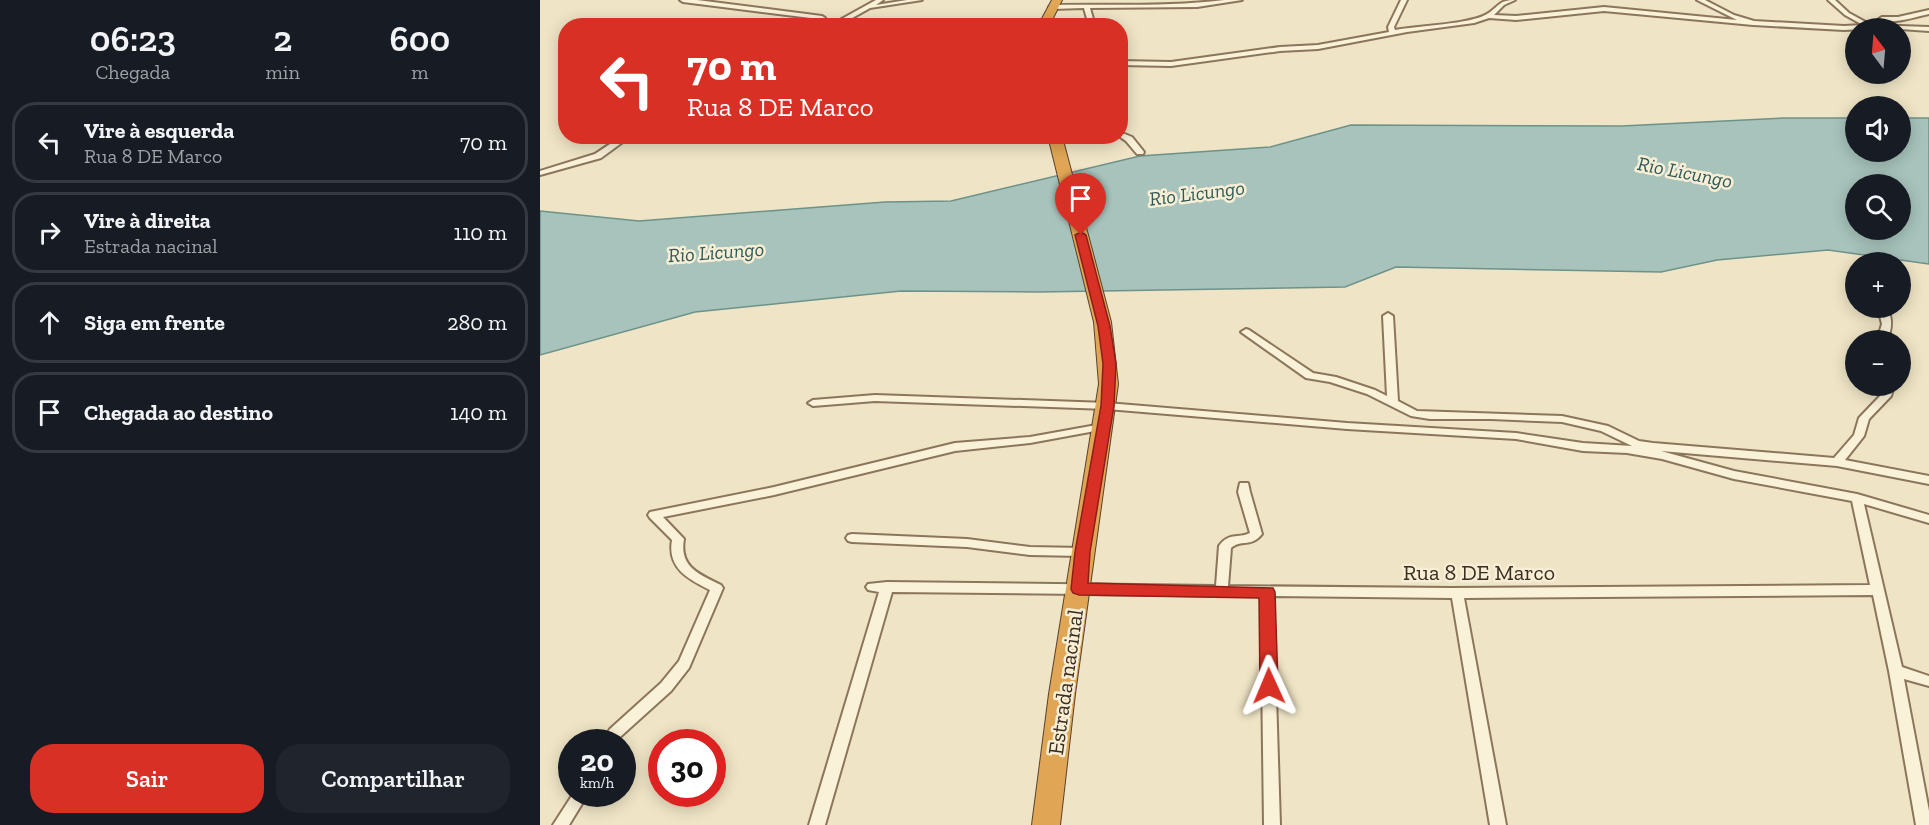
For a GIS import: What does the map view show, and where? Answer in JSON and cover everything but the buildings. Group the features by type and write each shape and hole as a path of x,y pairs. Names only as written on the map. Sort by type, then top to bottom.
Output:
{"highway":[{"path":"1046,18 1054,3"},
{"name":"Estrada nacinal","path":"1046,825 1062,694 1079,589 1082,552 1105,417 1110,364 1104,326 1059,144"}],"street":[{"path":"683,0 822,18"},
{"path":"847,18 880,0"},
{"path":"865,8 919,0"},
{"path":"1151,6 1166,0"},
{"path":"1054,3 1086,6 1151,6 1208,4 1239,0"},
{"path":"1392,33 1391,27 1404,0"},
{"path":"1489,16 1502,4 1512,0"},
{"path":"1700,0 1732,16 1753,23"},
{"path":"1831,0 1855,18"},
{"path":"1086,6 1090,18"},
{"path":"1128,63 1177,63 1280,49 1318,47 1392,33 1452,25 1489,16 1516,18 1604,9 1753,23 1845,28"},
{"path":"1901,18 1929,12"},
{"path":"1911,28 1929,29"},
{"path":"1128,138 1140,152"},
{"path":"540,172 598,156 616,144"},
{"path":"1388,316 1394,403"},
{"path":"1246,332 1310,376 1348,384 1394,403 1405,411 1430,416 1562,419 1604,428 1636,444 1653,447 1837,462 1929,480"},
{"path":"1837,462 1858,436 1863,418 1886,396"},
{"path":"813,403 875,398 1105,417 1347,426 1516,436 1583,447 1627,449 1662,455 1734,475 1857,498 1929,519"},
{"path":"618,729 666,687 684,664 717,588 692,577 677,561 675,548 678,539 654,515 786,489 955,447 1030,440 1105,417"},
{"path":"1222,590 1225,546 1233,540 1250,539 1256,534 1244,492 1245,486"},
{"path":"1857,498 1896,671 1924,825"},
{"path":"852,538 967,543 1030,551 1082,552"},
{"name":"Rua 8 DE Marco","path":"872,587 1457,593 1879,590"},
{"path":"818,825 887,587"},
{"path":"1267,592 1272,825"},
{"path":"1457,593 1498,825"},
{"path":"1896,671 1929,681"},
{"path":"561,825 573,807"}],"water":[{"name":"Rio Licungo","path":"1784,118 1845,118 1845,162 1911,162 1911,118 1929,118 1929,264 1911,262 1911,252 1845,252 1828,250 1717,260 1661,272 1396,267 1345,287 1038,292 901,291 695,312 540,355 540,211 639,221 885,202 951,201 1140,156 1270,147 1351,125 1622,126"}],"route":[{"path":"1081,235 1104,326 1110,364 1107,406 1082,552 1079,589 1267,592 1269,686"}]}
